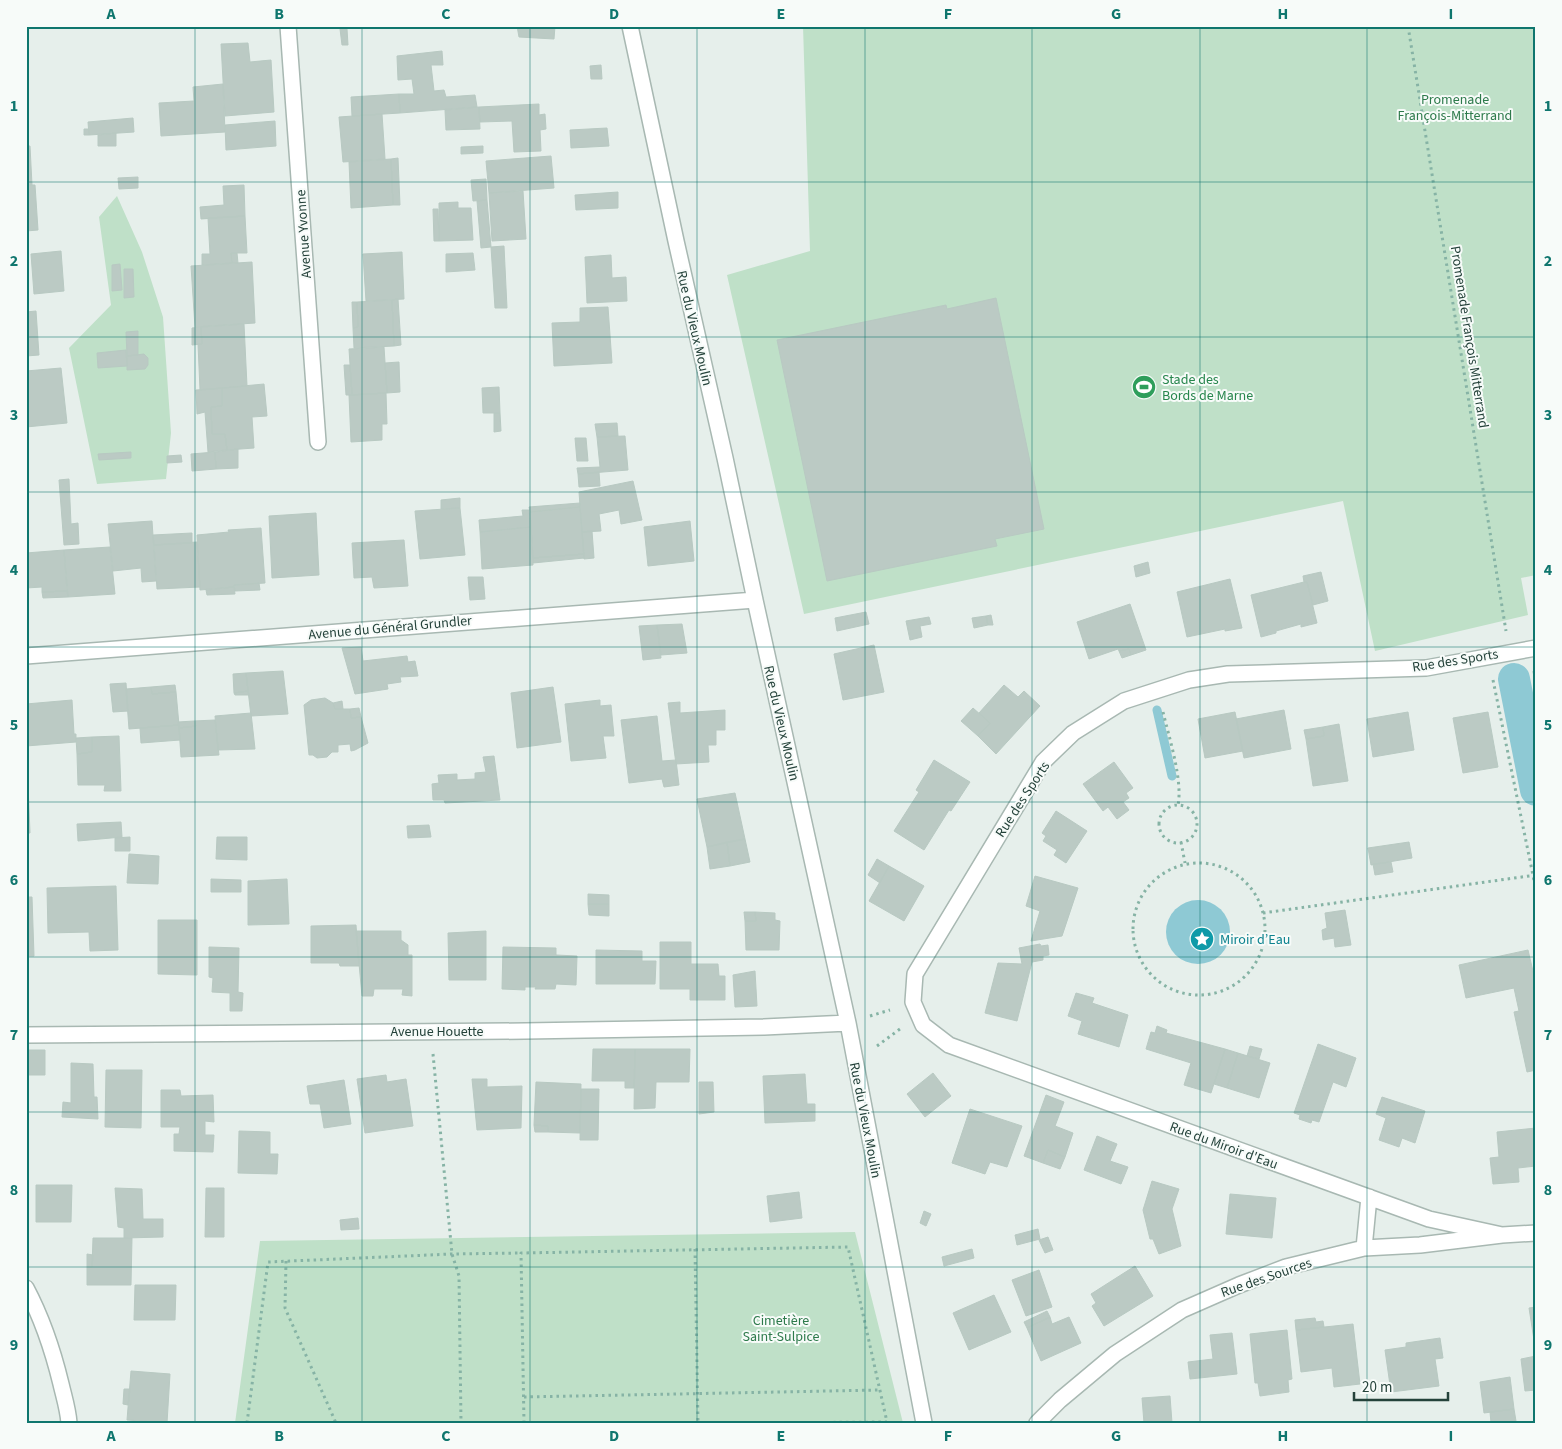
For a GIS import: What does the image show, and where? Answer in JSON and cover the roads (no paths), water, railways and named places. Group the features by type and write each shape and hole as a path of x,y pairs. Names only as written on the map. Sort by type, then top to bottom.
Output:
{"street":[{"name":"Avenue Yvonne","path":"288,26 318,442"},
{"name":"Rue du Vieux Moulin","path":"630,26 848,1023 924,1423"},
{"name":"Avenue du Général Grundler","path":"26,656 755,600"},
{"name":"Rue des Sports","path":"949,1045 923,1025 913,1002 915,974 927,951 1043,762 1074,733 1096,718 1124,702 1189,680 1228,674 1426,668 1536,648"},
{"name":"Avenue Houette","path":"26,1035 764,1027 848,1023"},
{"name":"Rue du Miroir d'Eau","path":"949,1045 1430,1218 1502,1235"},
{"path":"1364,1248 1369,1197"},
{"name":"Rue des Sources","path":"1037,1423 1060,1400 1115,1354 1182,1310 1239,1285 1286,1268 1364,1248 1420,1245 1502,1235 1536,1233"},
{"path":"26,1288 33,1300 54,1355 68,1412 68,1423"}],"water":[{"path":"1198,900 1210,902 1221,909 1228,920 1230,932 1228,944 1221,955 1210,962 1198,964 1186,962 1175,955 1168,944 1166,932 1168,920 1175,909 1186,902"}],"waterway":[{"path":"1514,679 1536,790"},
{"path":"1157,710 1172,776"}],"place":[{"name":"Stade des Bords de Marne","path":"1144,387"},
{"name":"Miroir d’Eau","path":"1202,939"}],"park label":[{"name":"Promenade François-Mitterrand","path":"1455,108"},
{"name":"Cimetière Saint-Sulpice","path":"781,1328"}]}
